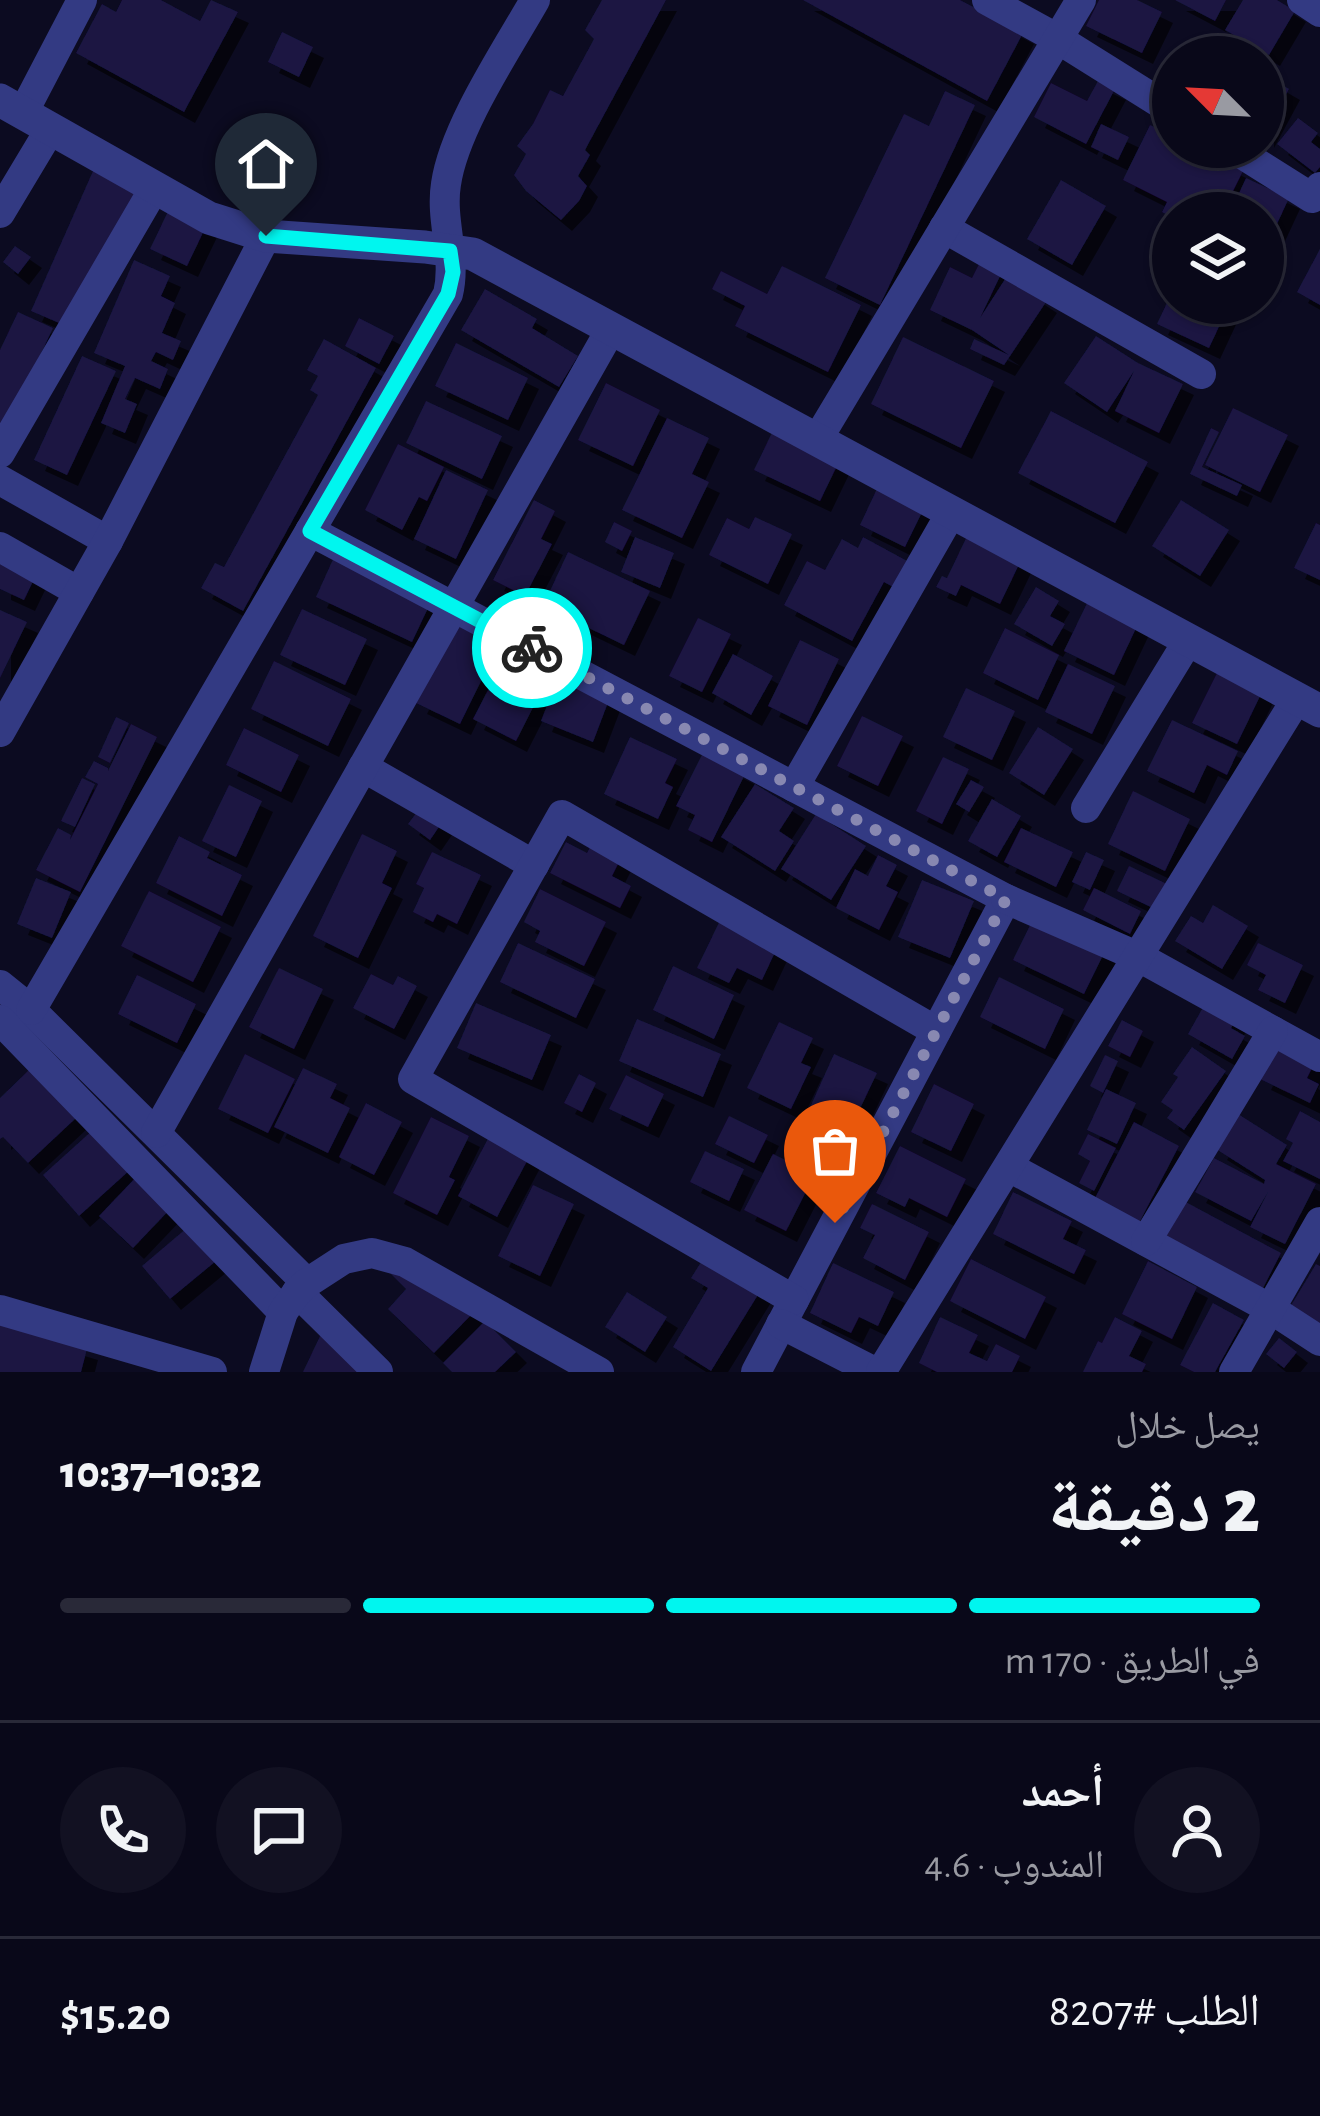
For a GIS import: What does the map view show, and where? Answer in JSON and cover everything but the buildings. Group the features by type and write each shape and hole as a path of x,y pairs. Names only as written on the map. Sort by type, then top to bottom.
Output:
{"street":[{"path":"0,213 25,114 82,0"},
{"path":"32,1010 448,294 453,272 445,190 450,160 535,0"},
{"path":"987,0 1152,98"},
{"path":"817,440 1081,0"},
{"path":"1302,0 1320,12"},
{"path":"25,114 209,218 266,236 473,254 1308,705 1139,957 878,1372 413,1079 562,815 936,1031"},
{"path":"1264,168 1312,198 1320,187"},
{"path":"0,453 155,187"},
{"path":"944,228 1201,374"},
{"path":"3,721 108,541 266,236"},
{"path":"155,1133 611,328"},
{"path":"0,480 108,541"},
{"path":"794,788 951,513"},
{"path":"310,531 1006,899 1139,957 1320,1057"},
{"path":"0,547 80,592"},
{"path":"1086,808 1188,641"},
{"path":"363,767 534,865"},
{"path":"756,1372 1006,899"},
{"path":"0,985 32,1010 155,1133 295,1296"},
{"path":"0,1020 378,1372"},
{"path":"1146,1241 1273,1031"},
{"path":"1009,1167 1320,1341"},
{"path":"1234,1372 1320,1222"},
{"path":"264,1372 295,1296 344,1259 372,1253 405,1262 599,1372"},
{"path":"0,1310 212,1372"}],"way so far":[{"path":"532,648 1006,899 835,1223"}],"route":[{"path":"266,236 450,251 453,272 448,294 310,531 532,648"}]}
